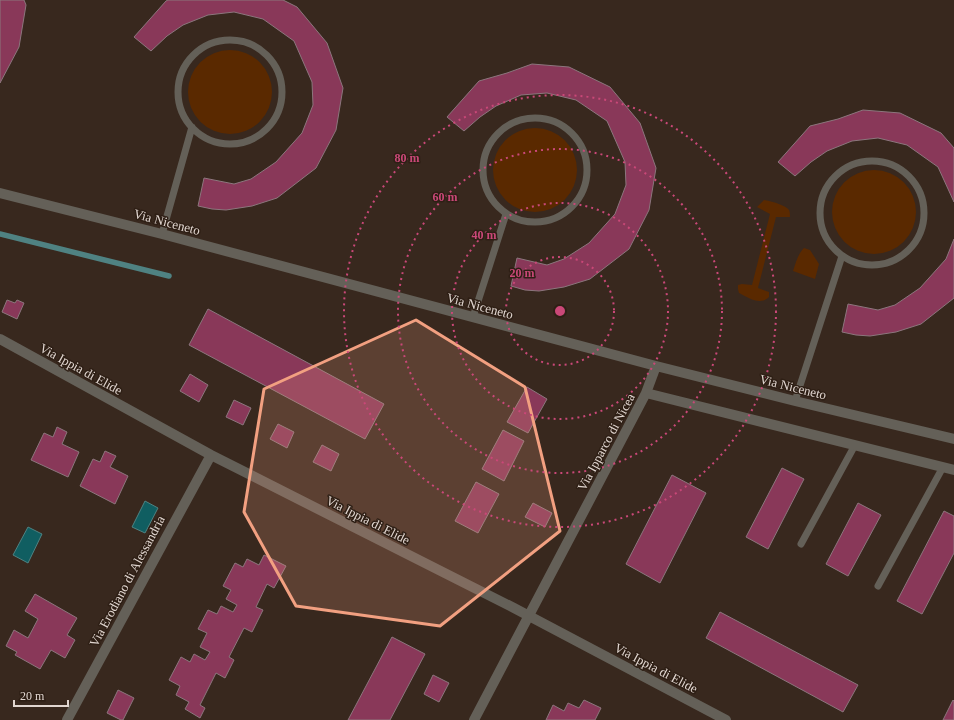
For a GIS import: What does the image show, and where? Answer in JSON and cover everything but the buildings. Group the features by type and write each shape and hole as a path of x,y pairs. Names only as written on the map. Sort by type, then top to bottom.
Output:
{"street":[{"name":"Via Niceneto","path":"0,193 162,234 656,366 954,439"},
{"name":"Via Ippia di Elide","path":"0,339 211,455 529,616 726,720"},
{"path":"646,393 656,366"},
{"name":"Via Ipparco di Nicea","path":"474,720 646,393 954,470"},
{"name":"Via Erodiano di Alessandria","path":"67,720 211,455"}],"lane":[{"path":"162,234 192,128 182,112 178,95 180,77 188,61 201,48 217,41 236,40 253,45 267,56 277,69 281,84 281,101 276,116 266,129 252,139 237,143 220,143 205,138 192,128"},
{"path":"542,118 559,124 573,134 583,148 587,164 586,181 580,197 569,210 555,219 533,222 522,220 506,214 494,201 486,186 483,169 487,152 496,136 509,125 525,119 542,118"},
{"path":"880,161 896,166 910,177 920,191 924,208 923,224 917,240 906,253 891,262 874,265 858,263 842,256 830,243 822,228 820,210 824,194 833,179 846,168 862,162 880,161"},
{"path":"472,317 506,214"},
{"path":"795,401 842,256"},
{"path":"801,544 855,445"},
{"path":"878,586 943,467"}],"highlighted area":[{"path":"416,320 525,387 560,531 440,626 296,606 244,512 264,389"}],"shaded area":[{"path":"230,50 246,53 260,62 269,76 272,92 269,108 260,122 246,131 230,134 214,131 200,122 191,108 188,92 191,76 200,62 214,53"},
{"path":"535,128 551,131 565,140 574,154 577,170 574,186 565,200 551,209 535,212 519,209 505,200 496,186 493,170 496,154 505,140 519,131"},
{"path":"874,170 890,173 904,182 913,196 916,212 913,228 904,242 890,251 874,254 858,251 844,242 835,228 832,212 835,196 844,182 858,173"},
{"path":"764,200 785,206 789,211 790,217 776,217 758,288 769,292 769,297 766,300 758,301 739,293 738,285 752,285 770,214 757,207"},
{"path":"804,248 810,250 819,264 815,279 793,271 796,261"}],"water":[{"path":"145,501 158,508 145,533 132,527"},
{"path":"28,527 42,534 28,563 13,555"}],"waterway":[{"path":"0,234 169,276"}]}
